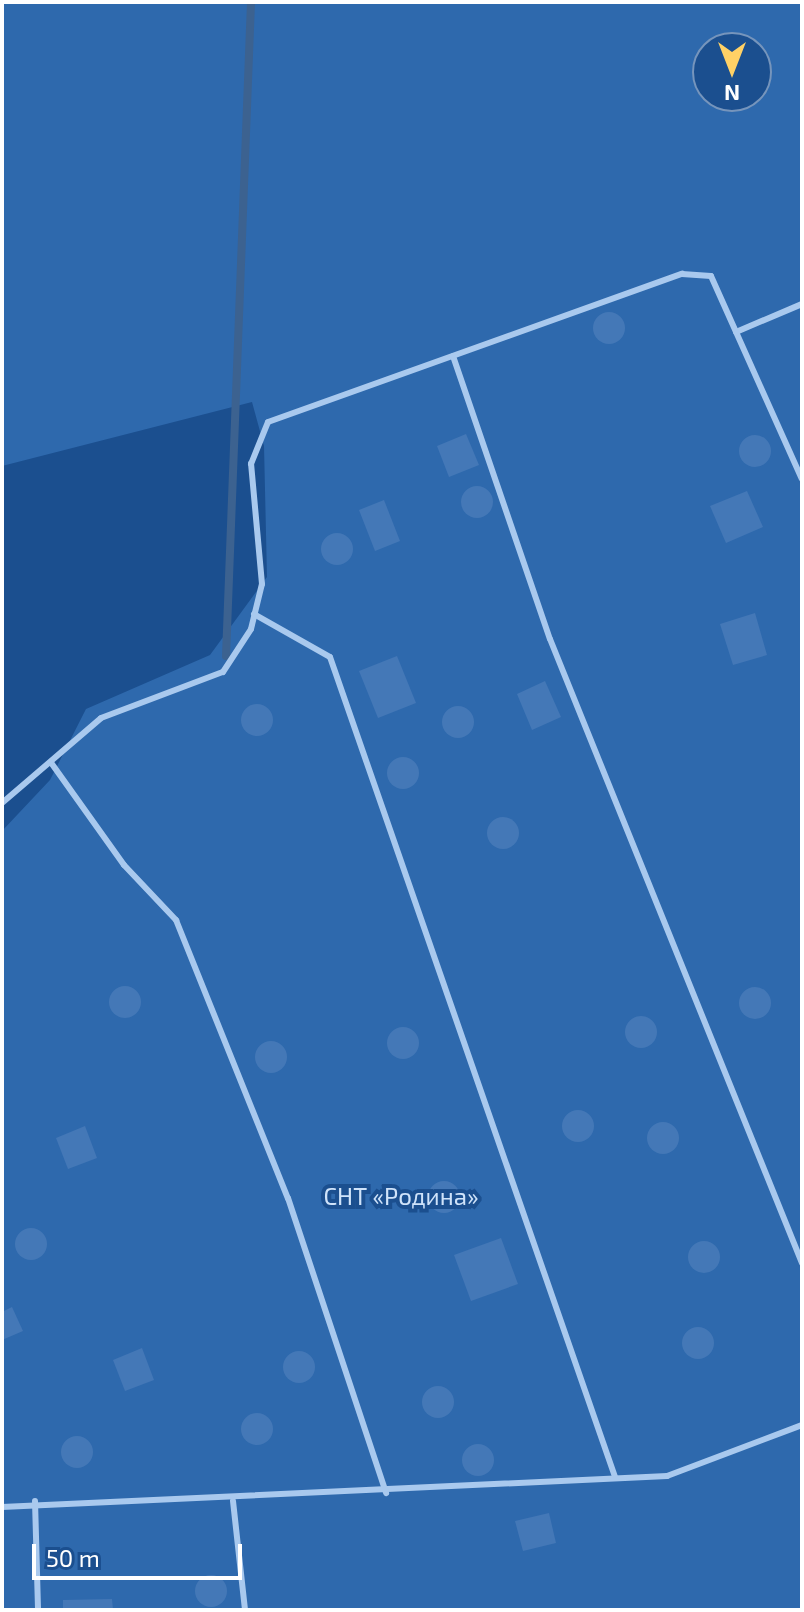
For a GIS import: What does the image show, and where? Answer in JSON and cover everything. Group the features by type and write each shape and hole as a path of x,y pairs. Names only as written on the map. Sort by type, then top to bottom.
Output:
{"lane":[{"path":"2,803 52,764 101,718 223,672 254,614 262,584 251,464 268,422 682,274 711,276 802,479"},
{"path":"736,332 802,304"},
{"path":"453,356 550,639 802,1263"},
{"path":"254,614 330,657 615,1477"},
{"path":"52,764 124,865 176,920 288,1198 386,1493"},
{"path":"2,1507 35,1501 233,1501 667,1476 802,1425"},
{"path":"35,1501 38,1610"},
{"path":"233,1501 245,1610"}],"green space":[{"name":"СНТ «Родина»","path":"2,2 802,2 802,1610 2,1610 2,831 50,780 86,709 210,655 267,577 264,446 252,402 2,466"}],"building":[{"path":"609,312 620,317 625,328 620,339 609,344 598,339 593,328 598,317"},
{"path":"466,434 479,465 449,477 437,446"},
{"path":"755,435 766,440 771,451 766,462 755,467 744,462 739,451 744,440"},
{"path":"477,486 488,491 493,502 488,513 477,518 466,513 461,502 466,491"},
{"path":"747,491 763,527 726,543 710,506"},
{"path":"384,500 400,541 375,551 359,510"},
{"path":"337,533 348,538 353,549 348,560 337,565 326,560 321,549 326,538"},
{"path":"755,613 767,655 733,665 720,624"},
{"path":"397,656 416,703 378,718 359,671"},
{"path":"545,681 561,717 532,730 517,694"},
{"path":"257,704 268,709 273,720 268,731 257,736 246,731 241,720 246,709"},
{"path":"458,706 469,711 474,722 469,733 458,738 447,733 442,722 447,711"},
{"path":"403,757 414,762 419,773 414,784 403,789 392,784 387,773 392,762"},
{"path":"503,817 514,822 519,833 514,844 503,849 492,844 487,833 492,822"},
{"path":"125,986 136,991 141,1002 136,1013 125,1018 114,1013 109,1002 114,991"},
{"path":"755,987 766,992 771,1003 766,1014 755,1019 744,1014 739,1003 744,992"},
{"path":"641,1016 652,1021 657,1032 652,1043 641,1048 630,1043 625,1032 630,1021"},
{"path":"403,1027 414,1032 419,1043 414,1054 403,1059 392,1054 387,1043 392,1032"},
{"path":"271,1041 282,1046 287,1057 282,1068 271,1073 260,1068 255,1057 260,1046"},
{"path":"578,1110 589,1115 594,1126 589,1137 578,1142 567,1137 562,1126 567,1115"},
{"path":"663,1122 674,1127 679,1138 674,1149 663,1154 652,1149 647,1138 652,1127"},
{"path":"85,1126 97,1158 68,1169 56,1138"},
{"path":"444,1181 455,1186 460,1197 455,1208 444,1213 433,1208 428,1197 433,1186"},
{"path":"31,1228 42,1233 47,1244 42,1255 31,1260 20,1255 15,1244 20,1233"},
{"path":"501,1238 518,1284 471,1301 454,1255"},
{"path":"704,1241 715,1246 720,1257 715,1268 704,1273 693,1268 688,1257 693,1246"},
{"path":"12,1307 23,1331 2,1340 2,1312"},
{"path":"698,1327 709,1332 714,1343 709,1354 698,1359 687,1354 682,1343 687,1332"},
{"path":"142,1348 154,1380 125,1391 113,1360"},
{"path":"299,1351 310,1356 315,1367 310,1378 299,1383 288,1378 283,1367 288,1356"},
{"path":"438,1386 449,1391 454,1402 449,1413 438,1418 427,1413 422,1402 427,1391"},
{"path":"257,1413 268,1418 273,1429 268,1440 257,1445 246,1440 241,1429 246,1418"},
{"path":"77,1436 88,1441 93,1452 88,1463 77,1468 66,1463 61,1452 66,1441"},
{"path":"478,1444 489,1449 494,1460 489,1471 478,1476 467,1471 462,1460 467,1449"},
{"path":"549,1513 556,1543 523,1551 515,1521"},
{"path":"211,1575 222,1580 227,1591 222,1602 211,1607 200,1602 195,1591 200,1580"},
{"path":"112,1599 113,1610 63,1610 63,1600"}],"waterway":[{"path":"226,656 251,2"}]}
